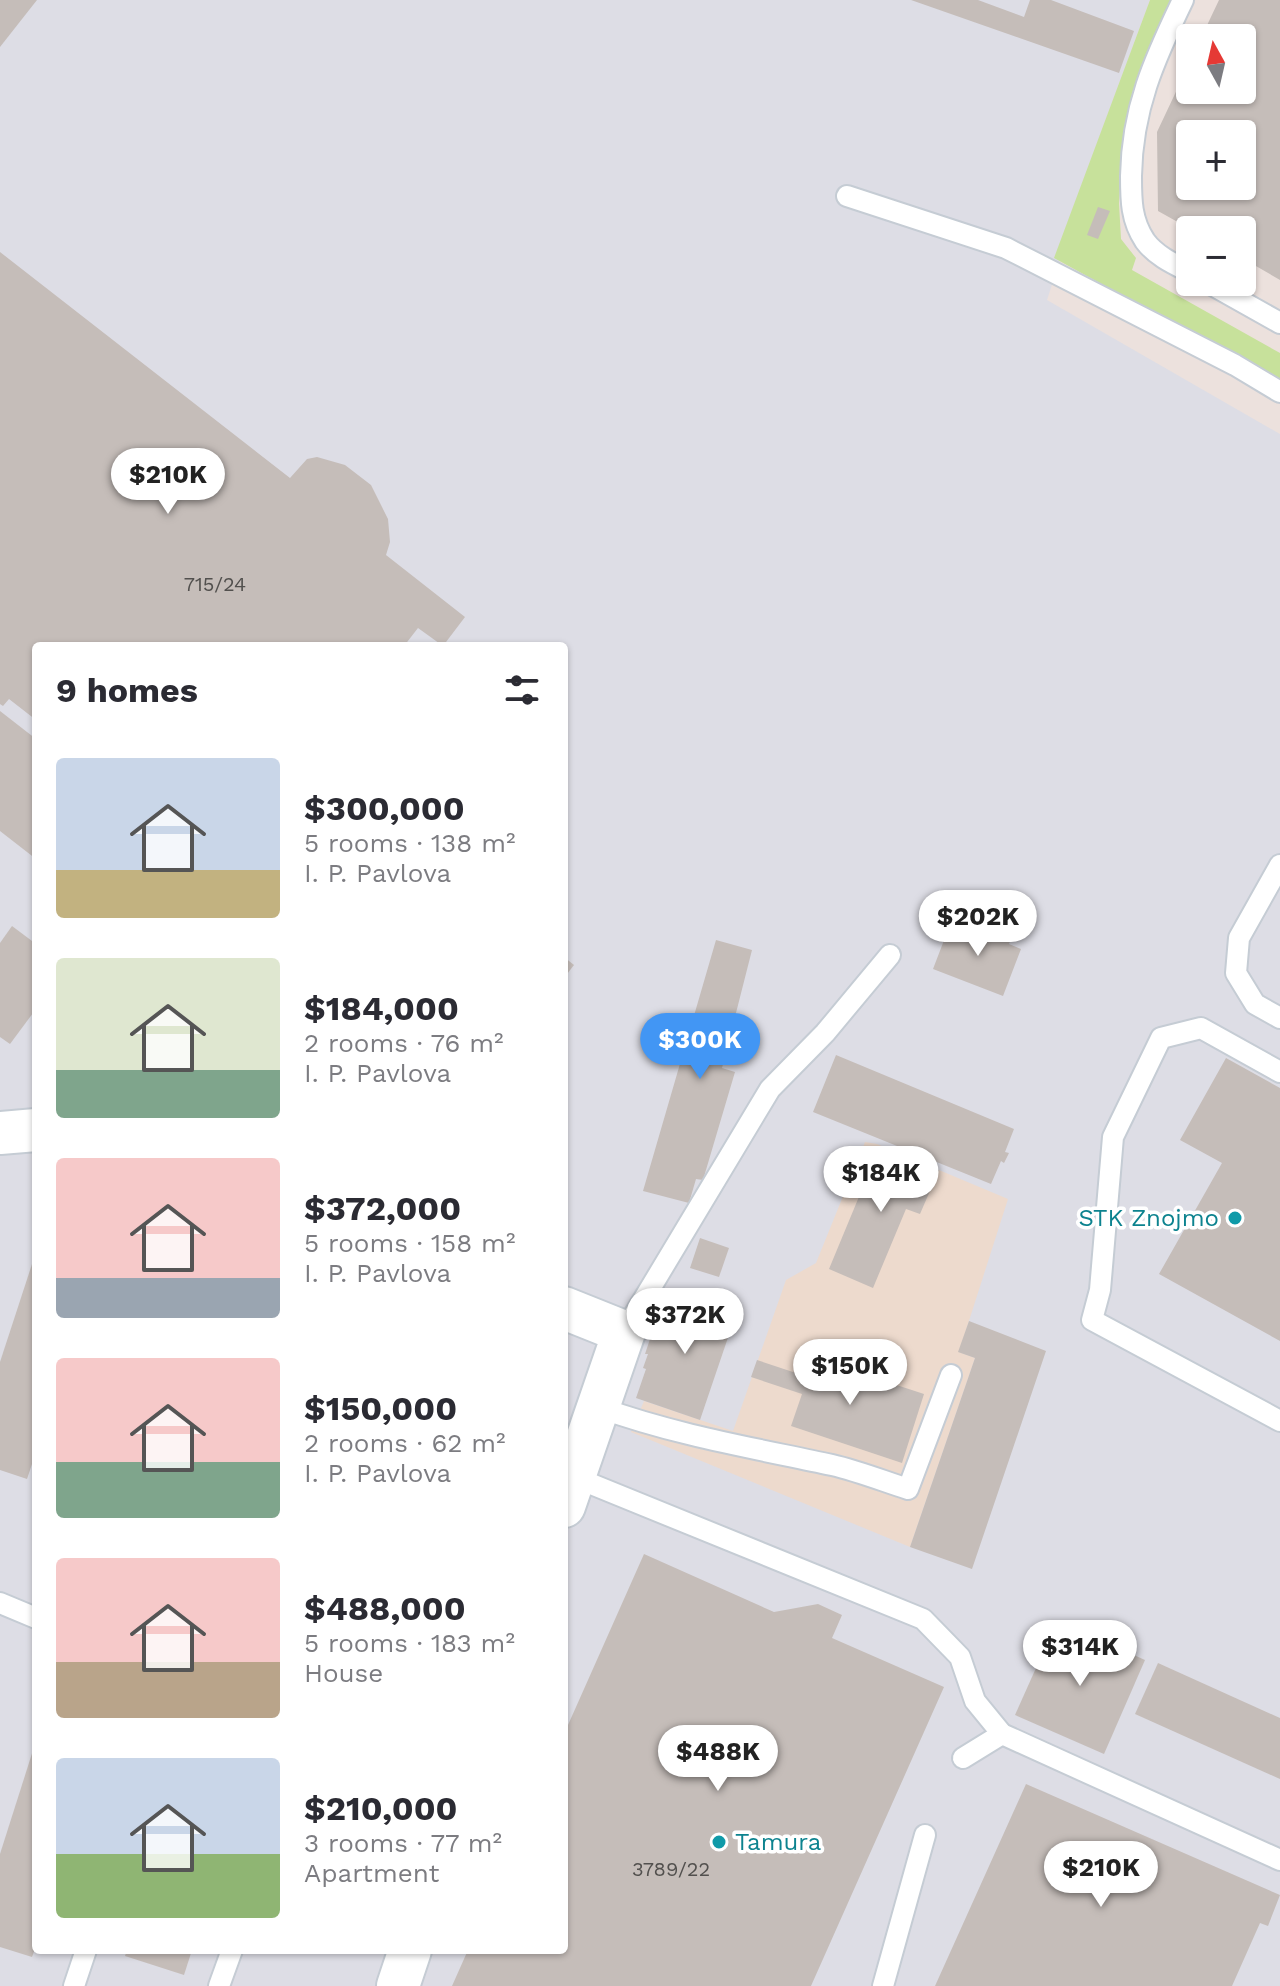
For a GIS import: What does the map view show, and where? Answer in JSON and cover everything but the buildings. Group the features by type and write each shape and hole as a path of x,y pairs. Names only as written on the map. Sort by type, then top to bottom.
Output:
{"street":[{"path":"0,1133 32,1130"},
{"path":"568,1310 624,1332 569,1492"},
{"path":"398,1986 409,1954"}],"lane":[{"path":"1176,263 1151,248 1137,225 1131,208 1131,143 1139,103 1183,0"},
{"path":"847,196 1006,248 1235,365 1280,392"},
{"path":"1232,296 1280,323"},
{"path":"1280,865 1239,938 1236,973 1255,1004 1280,1018"},
{"path":"624,1332 770,1089 825,1033 890,955"},
{"path":"1280,1072 1201,1028 1161,1038 1113,1137 1100,1290 1092,1320 1280,1421"},
{"path":"598,1407 636,1421 765,1453 834,1466 908,1489 951,1375"},
{"path":"569,1492 923,1619 960,1657 975,1701 1002,1734 1280,1860"},
{"path":"0,1603 32,1616"},
{"path":"963,1758 1002,1734"},
{"path":"883,1986 925,1835"},
{"path":"74,1986 85,1954"},
{"path":"219,1986 231,1954"}],"shaded area":[{"path":"0,0 1150,0 1055,257 1060,260 1047,300 1280,434 1280,1986 0,1986"},
{"path":"865,1142 877,1144 1008,1199 959,1352 975,1358 910,1547 631,1432 644,1401 733,1431 786,1280 816,1263"}],"green space":[{"path":"1150,0 1171,0 1139,83 1123,142 1119,203 1121,239 1136,258 1132,270 1280,353 1280,382 1054,258"}],"place":[{"name":"STK Znojmo","path":"1235,1218"},
{"name":"Tamura","path":"719,1842"}]}
